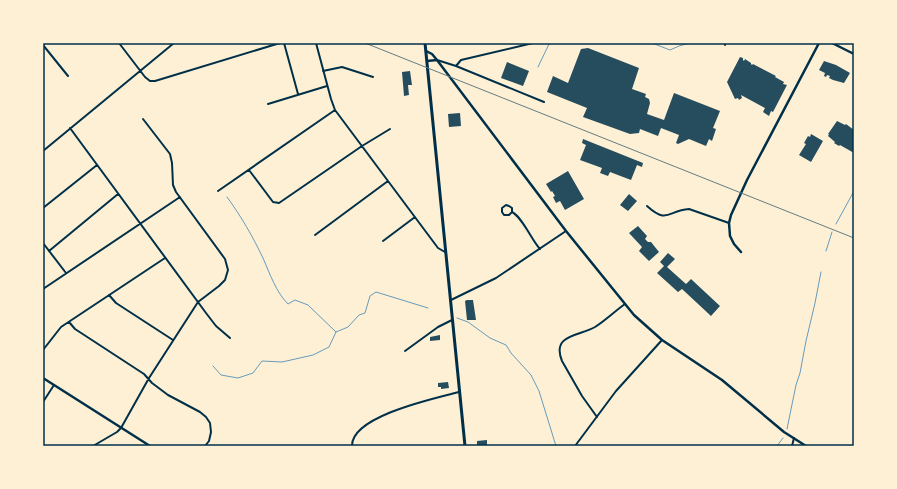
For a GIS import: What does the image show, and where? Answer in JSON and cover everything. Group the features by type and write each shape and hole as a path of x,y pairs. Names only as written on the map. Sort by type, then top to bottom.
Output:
{"main road":[{"path":"425,43 465,446"}],"street":[{"path":"119,43 148,80 157,81 271,44 280,43"},
{"path":"43,151 174,43"},
{"path":"284,43 298,94"},
{"path":"316,43 335,110 438,248 445,252"},
{"path":"456,66 461,60 533,43"},
{"path":"741,252 732,239 729,223 731,215 747,180 819,43"},
{"path":"832,43 854,54"},
{"path":"43,45 68,76"},
{"path":"426,51 432,54 437,60 566,231 643,324 662,340 722,380 779,428 806,446"},
{"path":"427,61 437,60 456,66 544,102"},
{"path":"323,71 342,68 373,77"},
{"path":"268,104 327,86"},
{"path":"218,191 335,110"},
{"path":"93,446 117,432 121,428 149,378 198,302 223,282 227,275 228,267 224,257 180,197 173,185 170,154 142,119"},
{"path":"70,128 216,326 230,338"},
{"path":"249,170 273,202 276,204 280,203 362,146 390,129"},
{"path":"43,208 97,165"},
{"path":"315,235 388,181"},
{"path":"49,251 118,194"},
{"path":"43,289 180,197"},
{"path":"512,212 509,215 505,215 502,212 502,209 504,206 508,205 512,208 512,212 520,219 532,240 540,249"},
{"path":"647,206 661,215 668,215 689,209 729,223"},
{"path":"383,241 414,217"},
{"path":"450,300 496,278 566,231"},
{"path":"43,243 66,273"},
{"path":"43,350 56,332 69,322 165,258"},
{"path":"109,295 116,303 174,340"},
{"path":"596,417 562,362 560,356 561,348 567,338 595,327 625,304"},
{"path":"405,351 438,327 452,320"},
{"path":"69,322 74,328 144,374 152,383 168,395 205,416 210,423 211,432 209,441 205,446"},
{"path":"575,446 616,391 662,340"},
{"path":"43,378 150,446"},
{"path":"43,402 54,385"},
{"path":"352,446 352,440 357,432 367,424 405,407 459,392"},
{"path":"792,446 794,438"}],"building":[{"path":"588,48 639,68 632,89 646,94 645,97 649,99 650,103 647,114 664,120 674,93 720,111 713,128 716,129 712,141 709,139 706,146 689,139 678,144 676,143 679,135 661,128 658,136 640,129 639,133 630,134 583,117 587,108 547,92 553,76 568,83 581,49"},
{"path":"740,57 743,58 744,61 745,59 752,65 753,64 776,76 775,77 784,82 783,84 787,85 773,112 771,111 769,116 763,112 765,108 741,95 742,98 739,100 738,98 735,99 727,82"},
{"path":"824,61 836,65 850,73 844,83 829,78 830,76 824,76 825,73 819,70"},
{"path":"507,62 529,71 523,86 501,78"},
{"path":"410,71 412,85 408,85 409,95 404,96 402,72"},
{"path":"460,113 461,126 449,127 448,114"},
{"path":"837,121 845,125 846,124 854,130 854,153 834,143 835,142 828,136"},
{"path":"811,134 823,141 811,162 799,155 806,144 804,143 808,136 810,137"},
{"path":"583,139 643,163 642,167 637,165 631,180 610,172 608,176 600,173 602,168 580,160 586,145 582,143"},
{"path":"568,171 584,199 565,210 560,201 556,203 553,197 555,196 546,184"},
{"path":"629,194 637,201 628,211 620,205"},
{"path":"638,226 647,236 645,239 648,242 651,242 659,252 649,261 639,251 642,247 629,233"},
{"path":"668,253 675,259 667,267 686,284 691,279 720,306 711,316 682,289 678,292 657,273 664,266 660,262"},
{"path":"473,300 476,320 467,320 465,301"},
{"path":"440,335 440,340 430,341 430,337"},
{"path":"448,382 449,388 441,389 441,387 438,387 438,383"},
{"path":"487,440 487,446 477,446 477,441"}],"waterway":[{"path":"538,67 549,44 555,43"},
{"path":"652,43 670,50 690,43"},
{"path":"836,224 854,191"},
{"path":"227,197 251,234 280,294 288,304 295,300 308,305 336,332 348,327 359,315 365,313 370,296 376,292 428,308"},
{"path":"826,251 832,232"},
{"path":"787,429 821,272"},
{"path":"457,318 468,322 490,338 506,345 511,353 531,375 539,391 556,446"},
{"path":"213,366 221,375 238,378 253,373 262,361 282,362 313,355 329,347 336,332"},
{"path":"777,446 783,438"}],"railway":[{"path":"365,43 854,238"}]}
